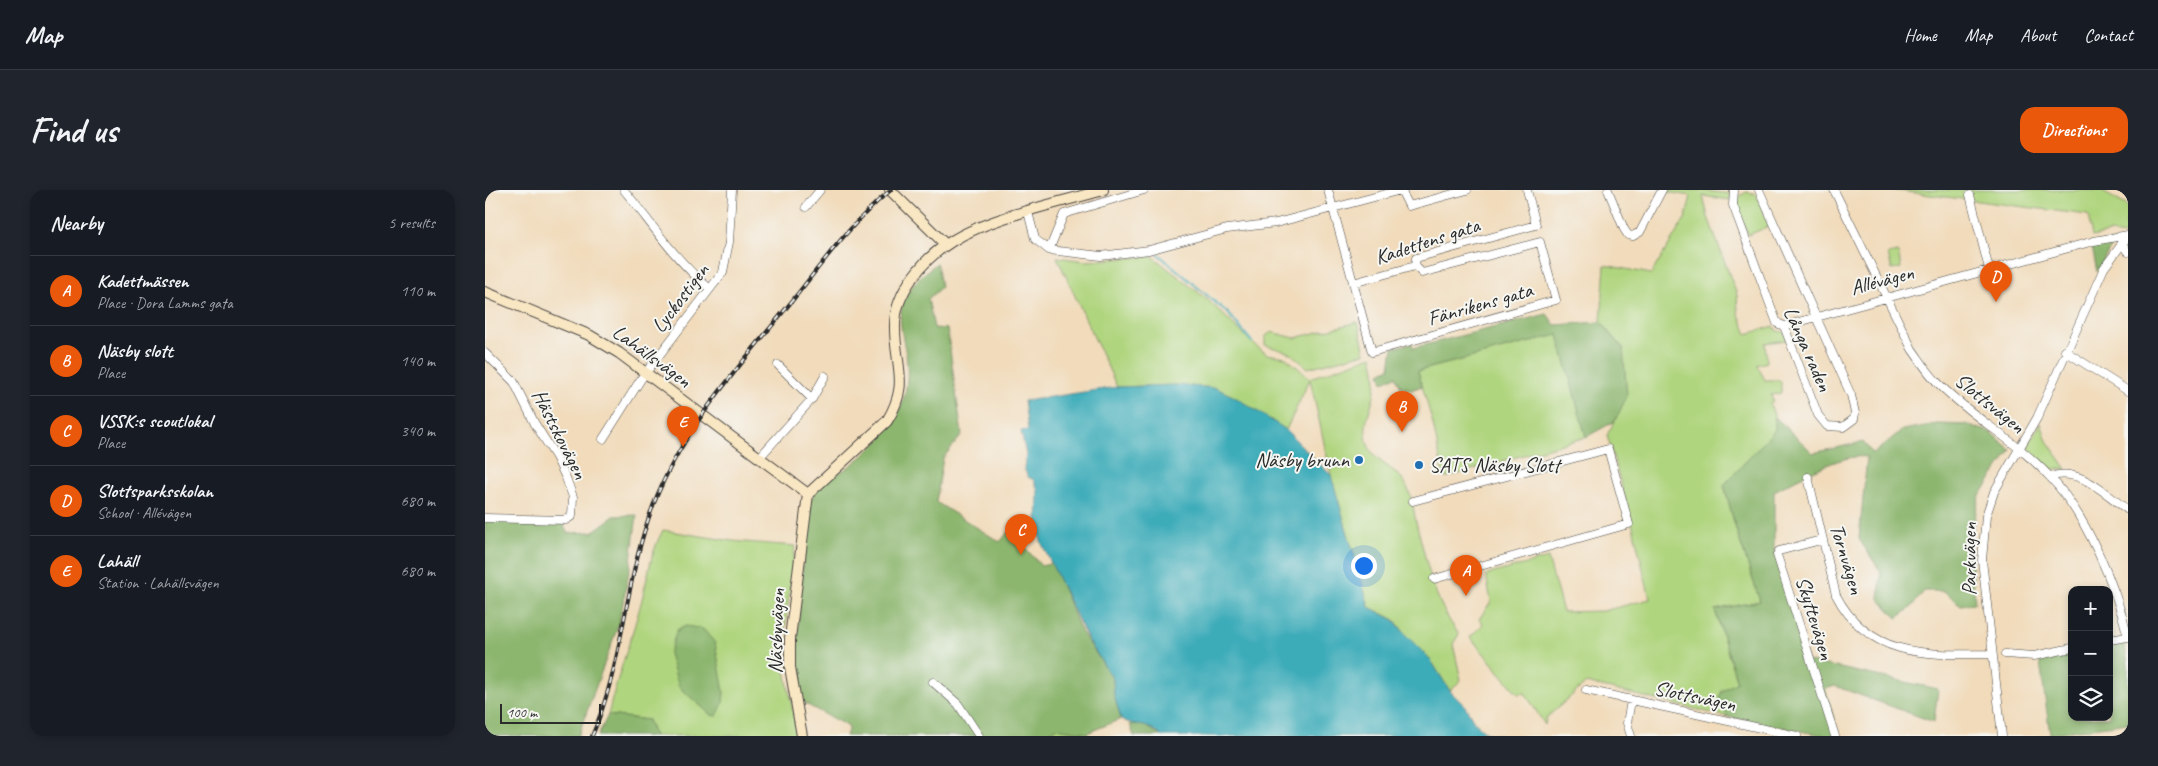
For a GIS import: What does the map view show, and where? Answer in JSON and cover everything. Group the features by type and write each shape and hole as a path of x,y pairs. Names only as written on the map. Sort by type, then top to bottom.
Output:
{"street":[{"path":"624,190 662,240 694,275 710,289"},
{"name":"Lyckostigen","path":"603,439 645,373 723,272 726,263 732,190"},
{"path":"806,207 820,190"},
{"path":"890,190 946,245"},
{"path":"808,494 887,421 896,406 901,377 895,326 897,302 912,277 946,245 983,226 1103,190"},
{"path":"1049,250 1064,214 1144,190"},
{"path":"1328,190 1353,283"},
{"name":"Kadettens gata","path":"1333,210 1401,190 1409,206 1467,190"},
{"path":"1527,190 1540,242"},
{"path":"1608,190 1624,229 1628,235 1633,236 1640,232 1663,190"},
{"name":"Långa raden","path":"1734,190 1733,205 1777,323 1784,326 1817,414 1827,426 1843,427 1854,419 1851,395 1759,190"},
{"name":"Slottsvägen","path":"1834,190 1912,348 1927,371 1951,395 2050,477 2074,508 2126,619 2128,637 2113,639"},
{"path":"1970,195 1989,269"},
{"path":"1028,212 1035,239 1049,250 1101,256 1125,254 1207,233 1276,224 1333,210"},
{"name":"Kadettens gata","path":"1353,283 1415,266 1417,258 1535,225"},
{"name":"Allévägen","path":"1784,326 2094,241 2128,235"},
{"name":"Parkvägen","path":"2002,736 1982,560 1984,525 1994,492 2037,418 2065,351 2104,268 2128,235"},
{"name":"Fänrikens gata","path":"1353,283 1372,352 1556,300 1540,242 1422,273 1415,266"},
{"path":"2121,243 2128,252"},
{"name":"Lahällsvägen","path":"485,292 589,334 619,353 808,494"},
{"path":"2065,351 2128,391"},
{"name":"Hästskovägen","path":"485,353 514,382 566,478 573,508 572,516 566,520 485,518"},
{"path":"778,365 812,399"},
{"path":"759,458 812,399 825,376"},
{"path":"1413,501 1608,449 1629,524 1434,579"},
{"path":"2050,477 2059,473 2080,476 2128,510"},
{"name":"Tornvägen","path":"1808,477 1831,579 1841,603 1854,621 1871,635 1905,651 1992,654"},
{"name":"Näsbyvägen","path":"802,736 790,667 790,638 808,494"},
{"name":"Skyttevägen","path":"1821,540 1779,551 1777,556 1835,736"},
{"path":"2005,654 2034,656 2068,649"},
{"path":"933,682 958,704 979,736"},
{"name":"Slottsvägen","path":"1586,690 1797,736"},
{"path":"1631,701 1627,723 1631,736"}],"green space":[{"path":"1667,190 1699,190 1731,194 1730,200 1703,196 1708,217 1737,295 1738,312 1747,334 1774,326 1777,331 1784,332 1787,340 1765,343 1767,362 1757,365 1765,380 1781,382 1781,393 1771,395 1773,401 1770,404 1775,417 1776,430 1724,485 1736,529 1760,601 1715,610 1737,683 1722,690 1719,702 1728,717 1586,683 1546,718 1545,725 1525,693 1518,694 1470,637 1483,624 1479,619 1491,602 1486,575 1548,558 1563,612 1603,611 1650,599 1632,523 1607,435 1615,421 1623,348 1601,322 1605,265 1651,274 1686,217 1691,196 1665,192"},
{"path":"1891,190 2099,190 2128,206 2125,235 2109,233 2092,237 2088,215"},
{"path":"1747,192 1756,194 1770,226 1748,235 1736,205 1737,197"},
{"path":"2114,241 2097,272 2092,247"},
{"path":"1898,252 1901,268 1892,270 1888,254"},
{"path":"1152,256 1209,301 1256,346 1267,354 1285,357 1310,378 1372,356 1376,382 1366,423 1368,445 1372,453 1403,480 1408,489 1432,581 1443,608 1459,634 1453,644 1461,680 1450,691 1430,659 1406,635 1395,620 1369,607 1331,475 1310,379 1286,430 1216,388 1175,385 1117,387 1057,257 1086,261"},
{"path":"937,263 941,287 928,299 934,328 947,329 962,435 943,458 936,502 1000,542 1008,532 1016,537 1041,566 1050,564 1051,560 1081,631 1113,679 1114,695 1121,719 1087,733 1056,728 1044,736 846,736 849,727 800,701 795,668 807,511 816,490 876,444 896,417 904,397 907,376 901,312 905,297 917,281"},
{"path":"1547,314 1555,325 1601,322 1623,348 1627,396 1615,421 1586,437 1558,335 1418,371 1422,386 1411,390 1400,386 1396,376 1383,382 1380,373 1390,368 1393,348 1412,343 1413,348"},
{"path":"1358,322 1365,353 1308,368 1290,353 1265,345 1265,337 1271,332 1295,338"},
{"path":"1558,334 1586,437 1444,478 1433,424 1418,371"},
{"path":"1775,417 1813,453 1863,442 1873,454 1902,430 1937,424 1968,425 1990,432 2011,450 1979,497 1970,543 1975,603 1961,605 1944,591 1924,591 1911,608 1897,618 1879,599 1881,572 1859,539 1867,457 1856,457 1832,463 1774,491 1774,549 1807,661 1938,689 1934,722 1835,686 1825,689 1839,736 1826,736 1728,717 1724,710 1720,700 1721,693 1737,682 1715,610 1760,601 1736,529 1724,485 1775,430"},
{"path":"2041,423 2047,441 2067,469 2047,469 2030,452 2030,444"},
{"path":"637,515 630,567 619,623 578,736 485,736 485,520 563,523 567,533 592,532 614,516"},
{"path":"663,530 732,541 795,546 783,646 784,666 798,736 654,736 648,720 608,715 637,617 652,557"},
{"path":"686,626 703,629 715,643 724,692 723,703 717,716 711,715 679,687 669,654 677,630"},
{"path":"2124,643 2128,664 2128,723 2050,734 2040,662 2056,654 2068,652 2068,721 2113,721 2113,644"},
{"path":"608,715 648,720 654,736 598,736"},
{"path":"1130,724 1145,725 1161,736 1134,736"},
{"path":"1056,728 1087,733 1089,736 1044,736"}],"water":[{"path":"1175,385 1216,388 1235,397 1285,429 1331,475 1369,607 1394,620 1430,659 1450,691 1465,706 1475,723 1487,733 1501,736 1161,736 1152,729 1121,719 1114,695 1113,679 1088,640 1042,544 1037,527 1038,491 1034,480 1028,477 1024,468 1026,455 1021,431 1028,430 1024,401 1117,387"}],"waterway":[{"path":"1158,254 1228,313 1252,342"}],"railway":[{"path":"592,736 610,683 633,574 648,520 674,461 708,407 747,356 849,230 891,190"}],"place":[{"name":"Slottsparksskolan","path":"1996,302"},
{"name":"Näsby slott","path":"1402,432"},
{"name":"Lahäll","path":"683,447"},
{"name":"Näsby brunn","path":"1359,460"},
{"name":"SATS Näsby Slott","path":"1419,465"},
{"name":"VSSK:s scoutlokal","path":"1021,555"},
{"name":"Kadettmässen","path":"1466,596"}]}
